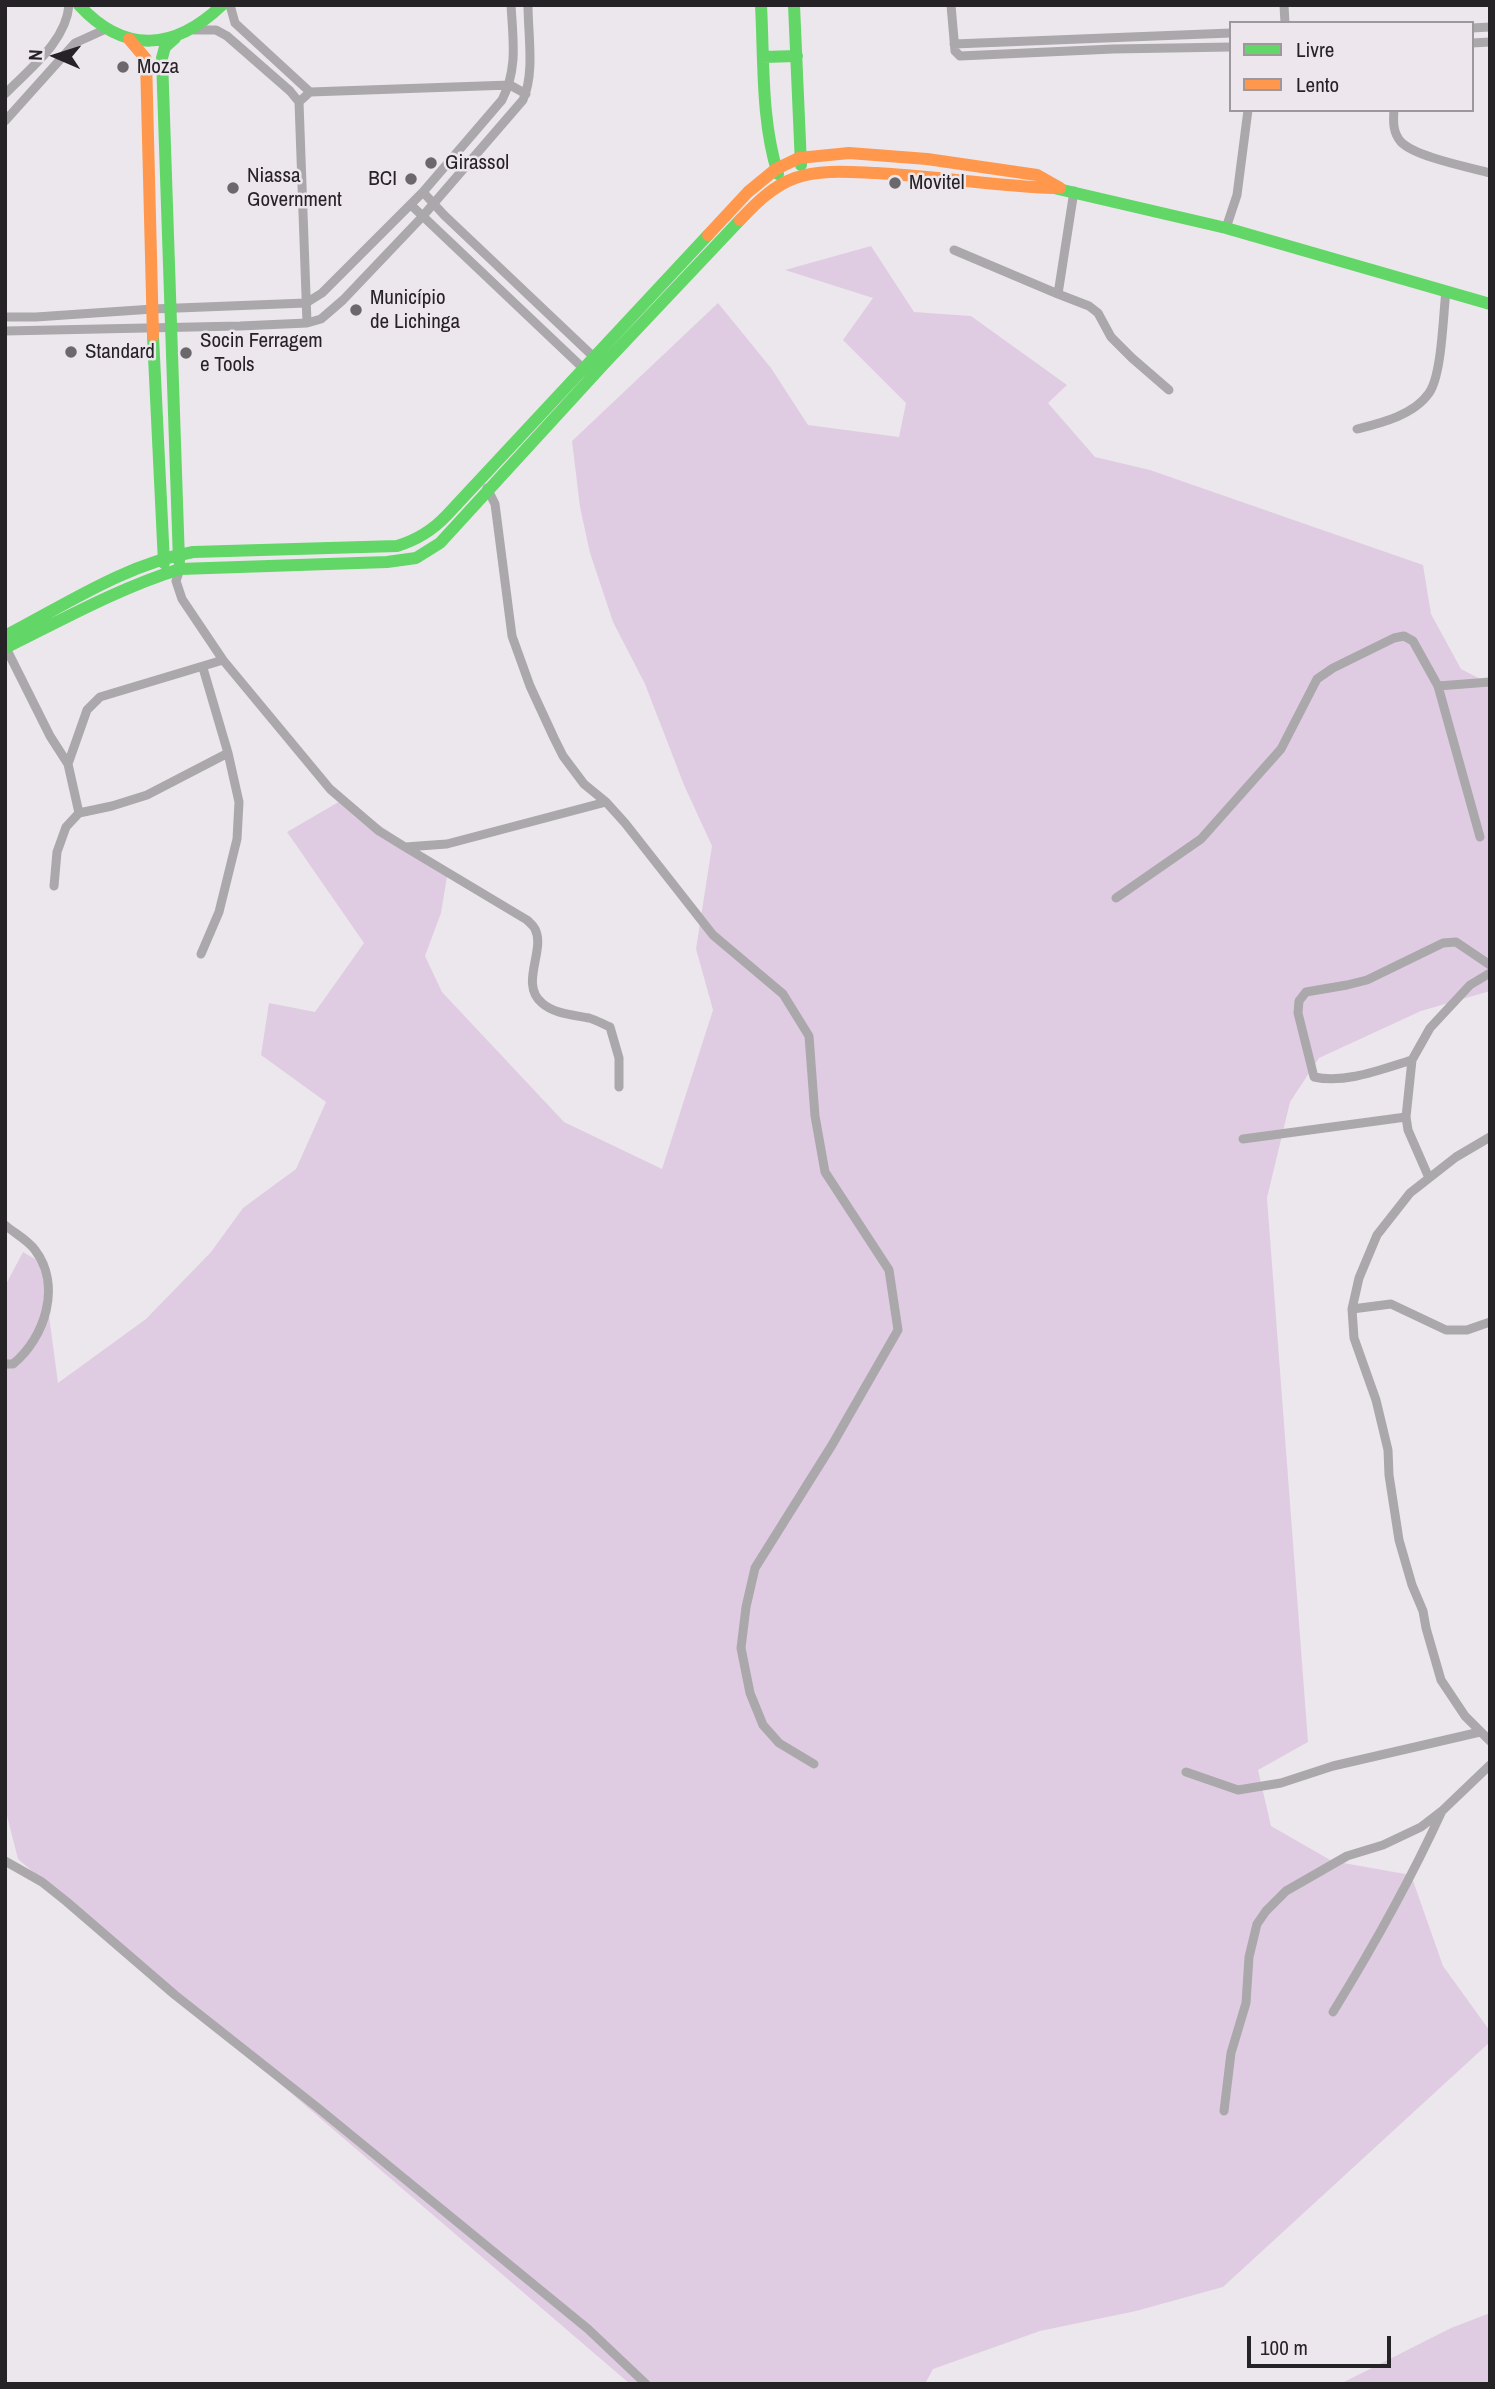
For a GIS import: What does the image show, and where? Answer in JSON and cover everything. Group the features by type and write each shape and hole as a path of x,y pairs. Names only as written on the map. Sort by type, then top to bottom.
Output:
{"main road":[{"path":"79,5 106,29 129,39 152,41 175,38 194,30 222,5"},
{"path":"761,5 768,125 781,184"},
{"path":"794,5 799,158 803,176"},
{"path":"175,38 164,47 162,58 178,575"},
{"path":"129,39 146,59 163,573"},
{"path":"763,57 797,56"},
{"path":"6,644 133,569 164,557 179,554 397,546 416,542 433,529 522,434 587,372 661,295 725,226 748,192 776,169 799,158 849,153 956,163 1037,175 1060,188"},
{"path":"890,173 891,157"},
{"path":"954,180 956,163"},
{"path":"148,170 166,170"},
{"path":"725,226 781,184 803,176 835,172 890,173 1034,188 1060,188 1226,228 1490,304"},
{"path":"150,224 167,223"},
{"path":"6,644 163,573 178,575 288,564 387,562 416,558 440,543 489,490 530,445 587,372"},
{"path":"522,434 530,445"},
{"path":"416,542 428,552"},
{"path":"314,549 315,564"},
{"path":"287,550 288,564"}],"street":[{"path":"5,94 58,38 67,21 69,5"},
{"path":"229,5 235,23 310,92"},
{"path":"5,317 306,303 343,274 424,192 502,100 510,85 513,65 511,5"},
{"path":"5,331 307,323 321,319 422,218 514,113 526,94 529,64 528,5"},
{"path":"951,5 955,51 963,57 1113,49 1229,47"},
{"path":"5,121 75,43 106,29"},
{"path":"194,30 216,30 227,36 299,102 307,323"},
{"path":"954,44 1229,33"},
{"path":"245,53 254,41"},
{"path":"299,102 310,92 510,85 526,94"},
{"path":"147,94 163,92"},
{"path":"1226,228 1237,195 1248,112"},
{"path":"1394,112 1393,128 1400,141 1416,152 1490,173"},
{"path":"1058,294 1074,191"},
{"path":"424,192 598,360"},
{"path":"411,205 587,372"},
{"path":"954,250 1089,306 1098,313 1111,337 1169,390"},
{"path":"343,274 354,288"},
{"path":"501,290 512,278"},
{"path":"1357,429 1382,423 1410,410 1429,393 1437,374 1446,291"},
{"path":"479,481 489,490 495,504 512,636 530,686 563,756 584,784 606,802 625,823 713,935 783,994 809,1036 815,1116 825,1171 889,1270 898,1330 832,1445 755,1568 746,1607 741,1648 750,1693 763,1725 779,1743 814,1764"},
{"path":"178,575 182,599 190,614 223,660 330,789 379,831 527,920 536,930 534,995 543,1005 572,1016 592,1018 610,1027 619,1058 619,1087"},
{"path":"1116,898 1201,839 1281,748 1317,679 1333,667 1394,638 1404,636 1413,641 1438,686 1480,837"},
{"path":"6,644 50,736 68,764 79,813"},
{"path":"68,764 87,710 100,697 223,660"},
{"path":"201,954 219,912 237,839 239,802 203,668"},
{"path":"1438,686 1490,682"},
{"path":"54,886 57,852 66,827 79,813 147,795 228,753"},
{"path":"405,847 447,844 606,802"},
{"path":"1412,1060 1357,1076 1323,1079 1314,1077 1298,1013 1299,1001 1306,992 1367,980 1443,943 1456,942 1490,965"},
{"path":"1429,1178 1408,1130 1406,1117 1412,1060 1430,1028 1470,985 1490,973"},
{"path":"1243,1139 1406,1117"},
{"path":"1490,1137 1456,1157 1410,1193 1377,1235 1360,1278 1352,1308 1354,1338 1376,1400 1388,1450 1398,1540 1423,1611 1441,1680 1465,1716 1490,1741"},
{"path":"5,1225 34,1247 45,1266 50,1287 49,1301 25,1354 13,1364 5,1364"},
{"path":"1352,1308 1391,1304 1446,1330 1466,1329 1490,1322"},
{"path":"1186,1772 1238,1790 1281,1783 1333,1766 1480,1732"},
{"path":"1224,2111 1231,2053 1246,2003 1249,1957 1257,1924 1266,1910 1286,1891 1347,1856 1383,1845 1420,1827 1443,1810 1490,1765"},
{"path":"1333,2012 1415,1872 1443,1810"},
{"path":"5,1861 42,1882 67,1902 175,1995 588,2329 646,2384"}],"shaded area":[{"path":"871,246 914,312 971,316 1067,385 1048,403 1095,457 1150,470 1423,565 1431,614 1461,669 1490,684 1490,991 1421,1011 1319,1058 1290,1102 1267,1198 1308,1742 1258,1770 1271,1826 1332,1861 1411,1875 1443,1966 1490,2031 1490,2042 1223,2287 1136,2311 1040,2331 933,2369 925,2384 630,2384 18,1859 5,1808 5,1286 23,1252 42,1263 58,1383 146,1319 211,1252 243,1208 296,1169 326,1102 261,1055 269,1003 315,1012 364,943 287,832 342,800 448,871 441,913 425,956 442,992 564,1122 662,1169 713,1010 696,949 712,846 684,785 645,684 613,622 590,553 580,507 572,441 718,303 771,368 808,425 899,437 906,403 843,340 873,298 785,270"},
{"path":"1490,2313 1490,2384 1340,2384 1451,2328"}],"traffic: fast":[{"path":"79,5 96,21 114,32 132,39 150,41 186,31 222,5"},
{"path":"761,5 766,112 778,174"},
{"path":"794,5 801,165"},
{"path":"175,38 165,47 162,58 179,561"},
{"path":"763,57 797,56"},
{"path":"1054,188 1226,228 1490,304"},
{"path":"5,648 113,595 180,569 387,562 416,558 440,543 740,220"},
{"path":"5,636 96,587 168,558 193,552 397,546 424,534 447,515 708,235"},
{"path":"153,336 164,563"}],"traffic: slow":[{"path":"129,39 146,59 153,336"},
{"path":"708,235 748,192 776,169 799,158 849,153 927,159 1037,175 1060,188"},
{"path":"740,220 779,186 795,178 825,172 898,174 1054,188"}],"place":[{"name":"Moza","path":"123,67"},
{"name":"Girassol","path":"431,163"},
{"name":"BCI","path":"411,179"},
{"name":"Movitel","path":"895,183"},
{"name":"Niassa Government","path":"233,188"},
{"name":"Município de Lichinga","path":"356,310"},
{"name":"Standard","path":"71,352"},
{"name":"Socin Ferragem e Tools","path":"186,353"}]}
